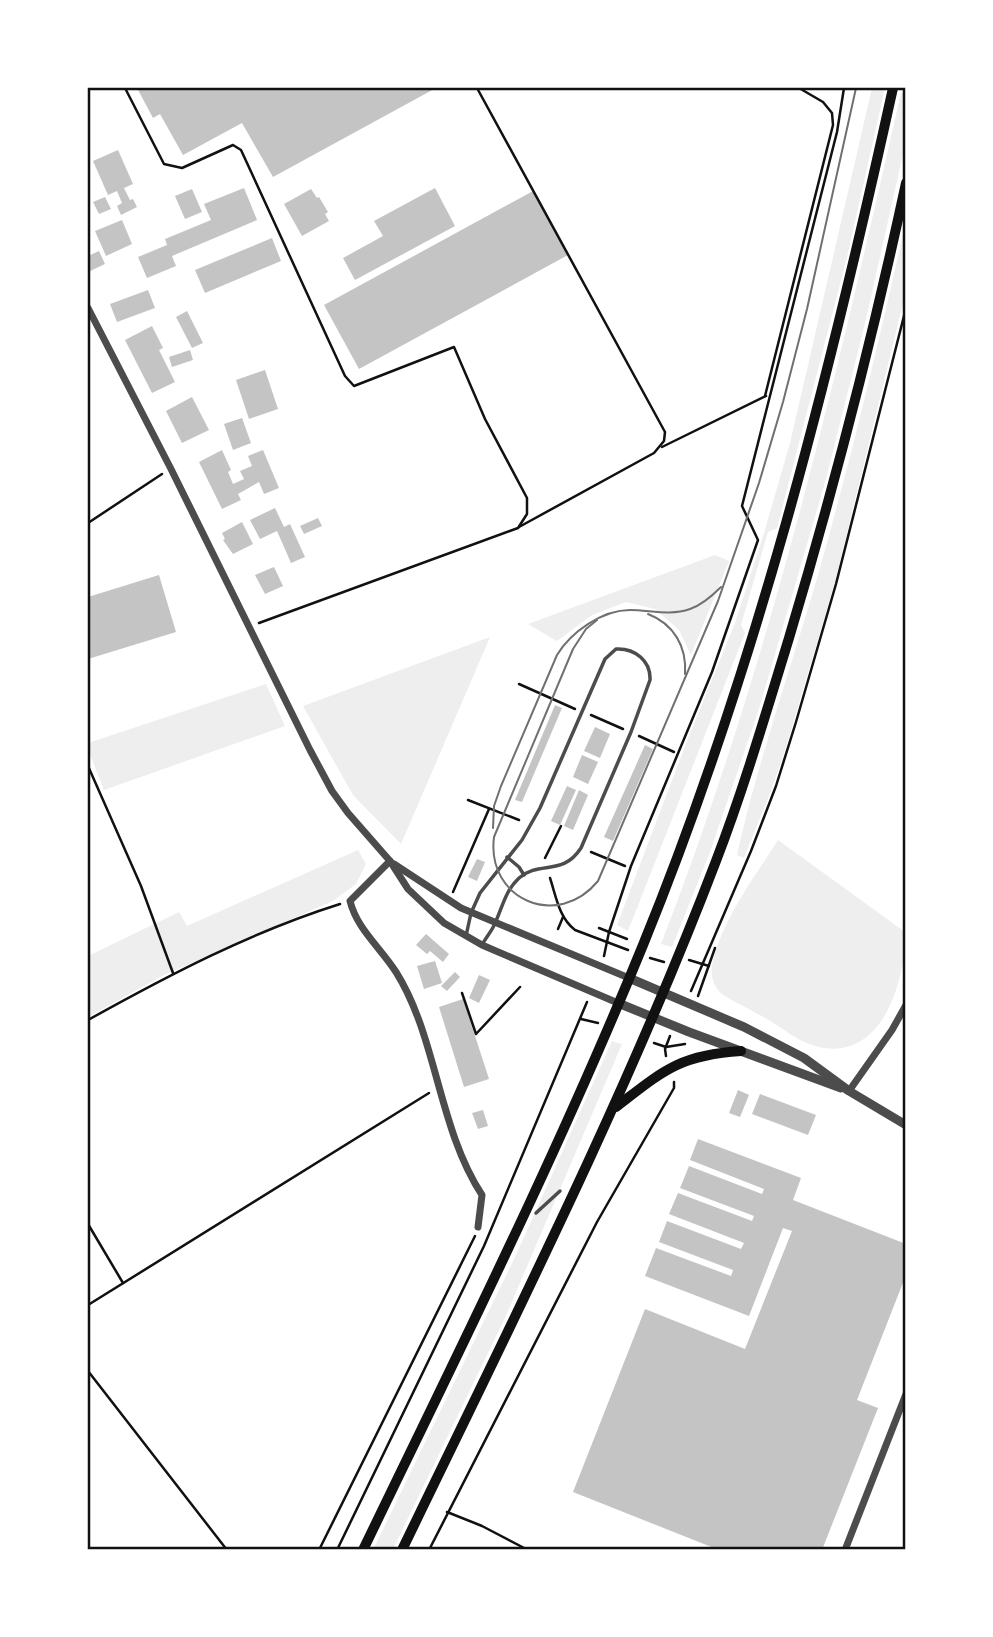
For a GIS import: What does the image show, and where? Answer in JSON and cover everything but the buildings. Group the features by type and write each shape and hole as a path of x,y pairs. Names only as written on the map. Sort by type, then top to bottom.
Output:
{"main road":[{"path":"363,1549 512,1244 629,978 733,701 778,557 840,320 892,88"},
{"path":"402,1549 614,1109 664,993 717,858 750,765 808,575 856,392 905,183"},
{"path":"614,1109 654,1078 686,1060 719,1052 741,1051"}],"street":[{"path":"88,308 332,791 425,907 466,937 482,945 653,1017 849,1091"},
{"path":"390,862 349,901 354,916 396,972 415,1011 467,1172 482,1195 478,1227"},
{"path":"390,862 471,913 744,1027 804,1058 849,1091 905,1125"},
{"path":"849,1091 892,1030 905,1005"},
{"path":"845,1549 905,1394"}],"lane":[{"path":"466,937 471,913 480,893 522,840 540,808 605,659 617,649 632,650 640,656 650,671 647,690 581,848 575,857 564,865 524,875 506,895 495,924 482,945"},
{"path":"507,857 524,875"},
{"path":"536,1213 559,1191"}],"path":[{"path":"125,88 164,164 182,168 233,145 241,150 345,376 354,386 454,347 485,419 527,498 527,514 518,528"},
{"path":"477,88 662,424 664,441 659,449"},
{"path":"799,88 832,113 840,114"},
{"path":"558,929 563,917 575,930 607,942 631,866 712,672 758,540 742,506 840,114 844,88"},
{"path":"765,396 833,125 832,113"},
{"path":"702,964 764,817 800,709 836,584 905,308"},
{"path":"249,627 518,528 659,449 765,396 770,397"},
{"path":"88,523 171,469"},
{"path":"519,684 674,752"},
{"path":"88,766 141,886 173,973"},
{"path":"468,800 519,820"},
{"path":"449,901 489,808"},
{"path":"581,848 625,866"},
{"path":"88,1020 173,973 301,916 349,901"},
{"path":"599,928 627,939"},
{"path":"700,991 715,948"},
{"path":"689,960 709,966"},
{"path":"462,993 476,1034 520,987"},
{"path":"337,1549 484,1245 591,992"},
{"path":"581,1019 608,1025"},
{"path":"677,1053 680,1038"},
{"path":"644,1040 666,1047"},
{"path":"429,1549 597,1222 674,1088 673,1076"},
{"path":"88,1306 438,1087"},
{"path":"88,1224 123,1283"},
{"path":"319,1549 474,1241 478,1227"},
{"path":"88,1371 227,1549"},
{"path":"447,1513 482,1526 528,1549"}],"shaded area":[{"path":"872,88 885,88 847,257 777,528 768,532 741,625 745,633 628,931 617,925 735,623 764,533 790,443"},
{"path":"901,93 905,94 905,145 867,315 826,479 759,709 710,852 672,947 661,944 699,840 767,630 825,416"},
{"path":"905,225 905,295 836,578 787,744 744,858 737,855 745,820 842,488"},
{"path":"715,555 729,561 691,655 679,630 655,609 626,602 592,615 557,641 528,624"},
{"path":"490,637 401,844 353,795 303,706"},
{"path":"266,684 285,726 104,790 88,743"},
{"path":"778,840 905,932 900,977 892,1000 882,1020 867,1036 849,1046 828,1048 802,1041 723,995 713,979 711,970 724,929"},
{"path":"358,850 366,864 356,884 333,901 164,975 88,1017 88,956 179,912 187,926"},
{"path":"612,1041 622,1044 505,1318 393,1549 373,1550 516,1255"}],"tram line":[{"path":"597,620 586,629 573,649 494,837 495,859 501,877 513,892 528,901 545,905 564,904 582,896 598,881 718,601 759,483 783,402 807,309 856,88"},
{"path":"493,828 494,806 501,786 557,655 570,638 598,618 619,611 667,612 690,609 703,603 721,587"},
{"path":"648,614 665,624 677,638 684,655 685,674"}]}
